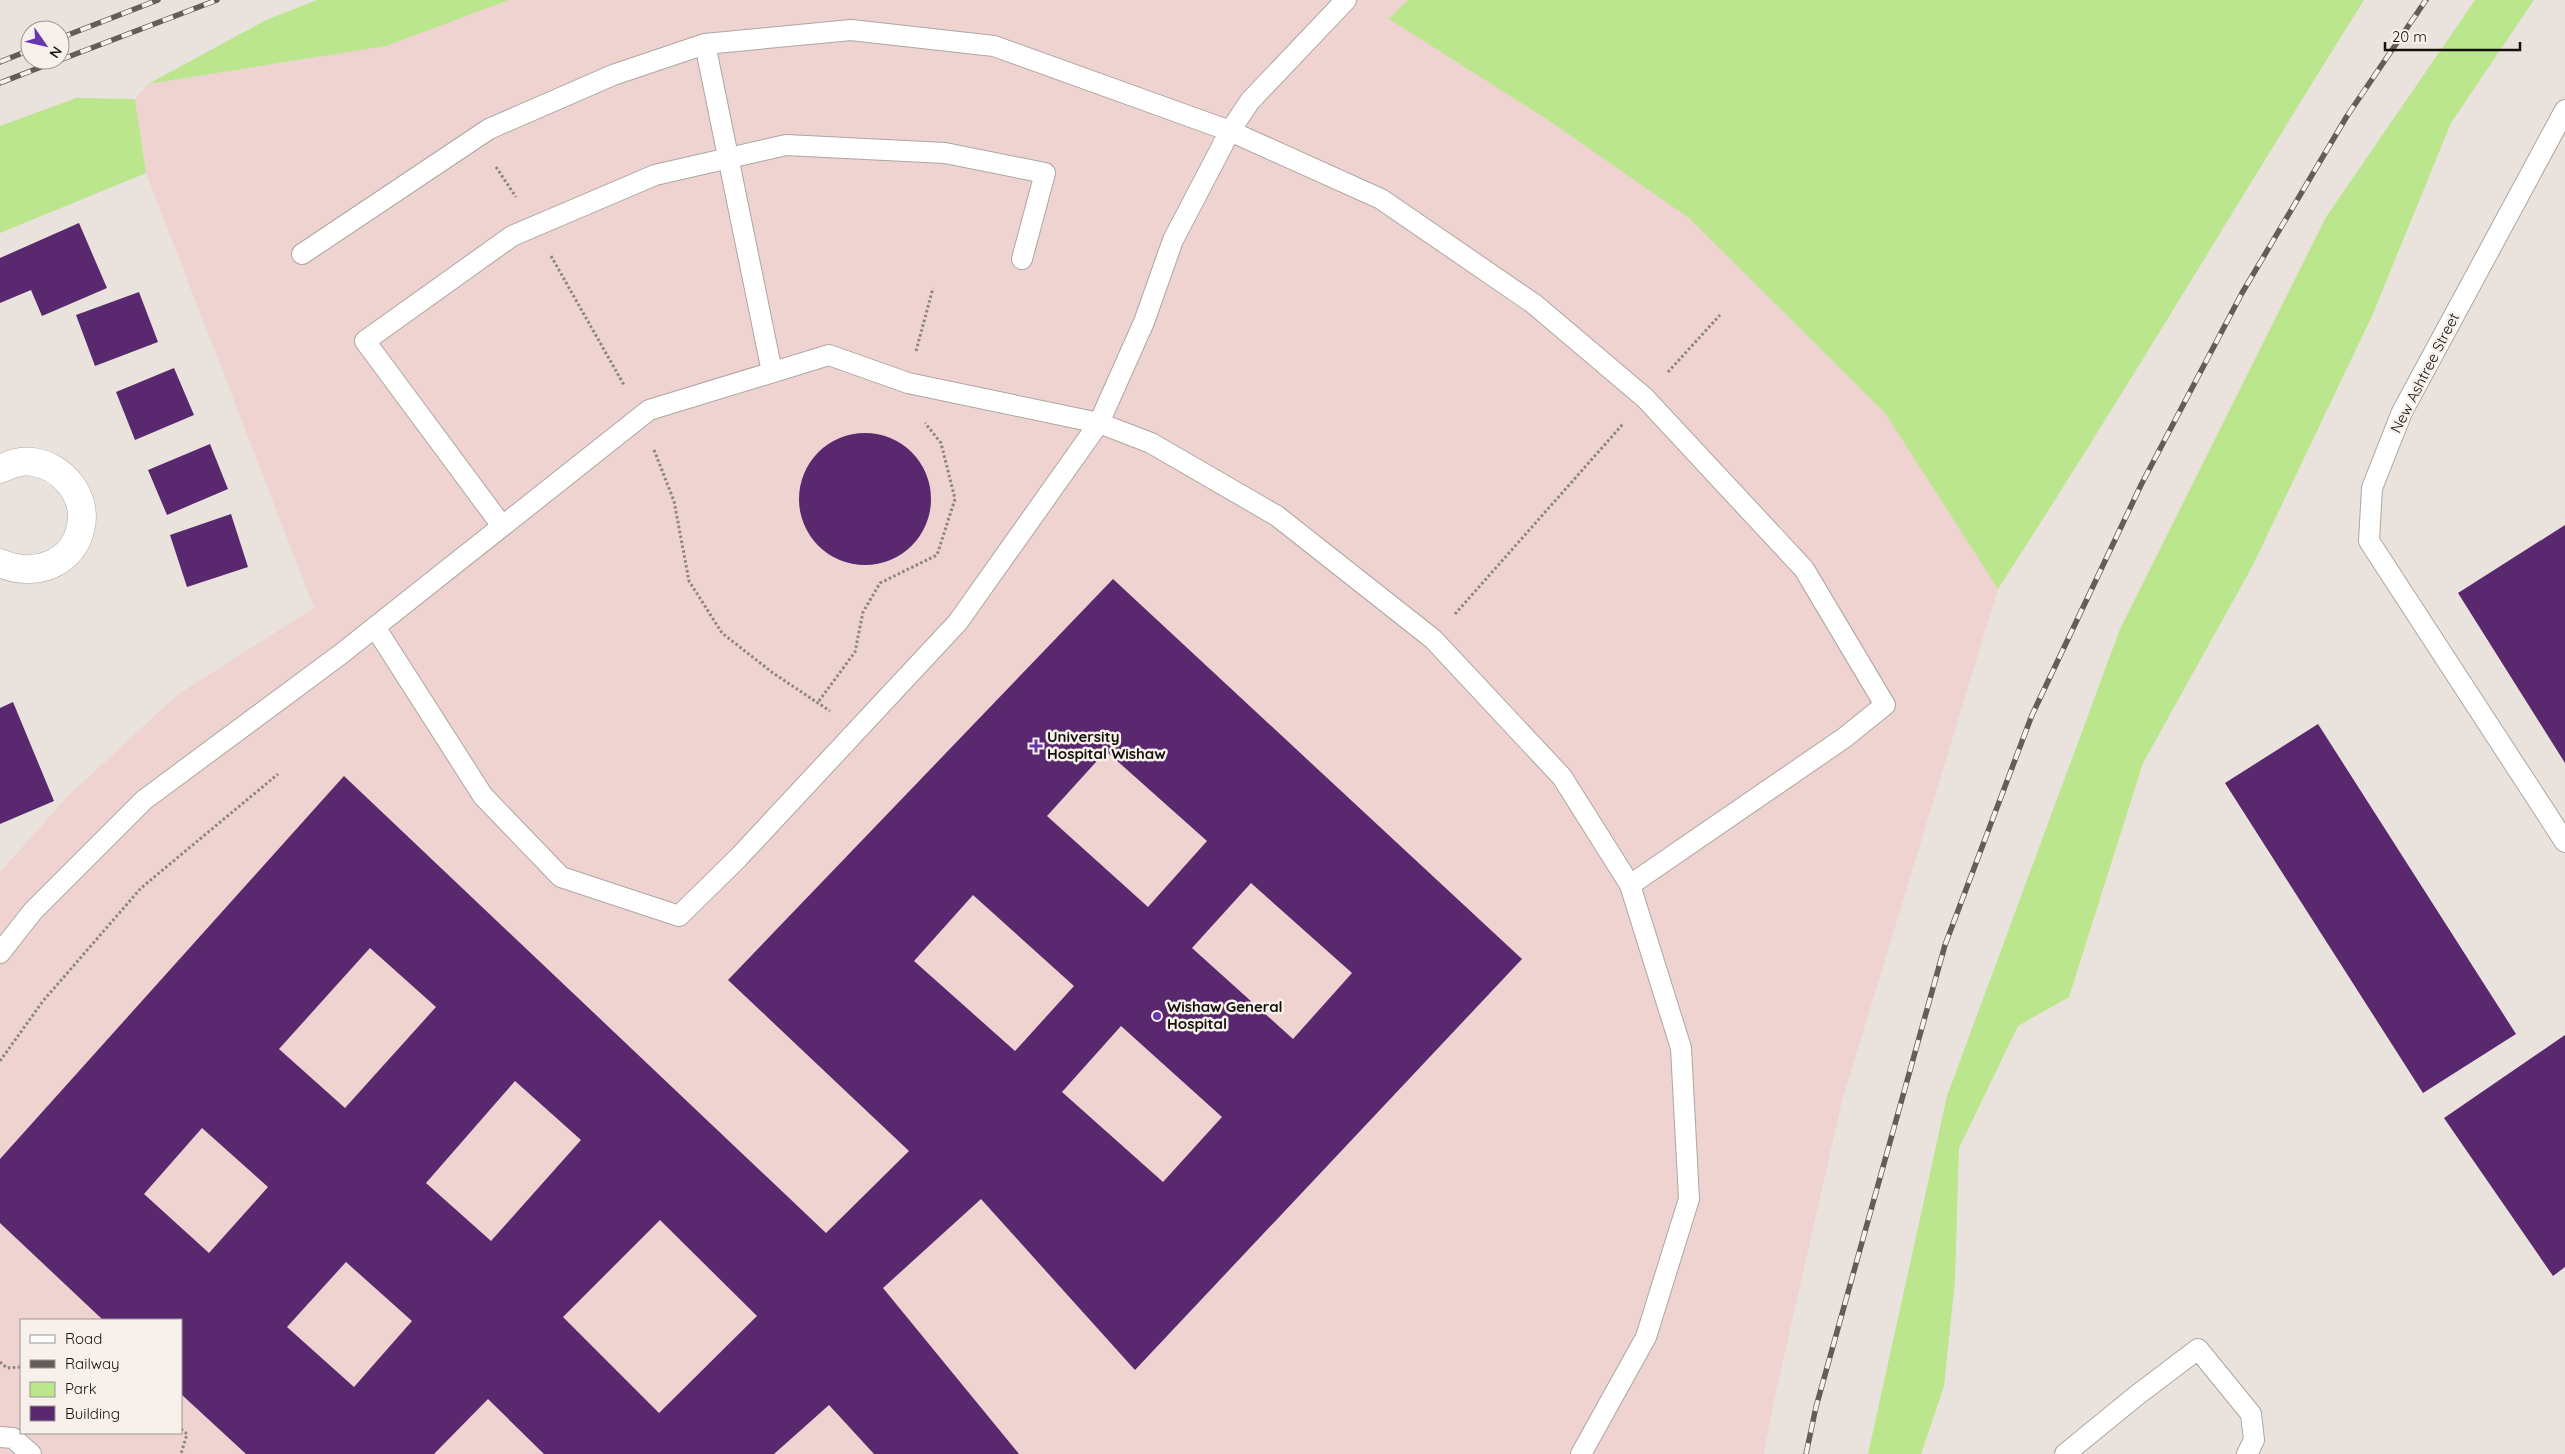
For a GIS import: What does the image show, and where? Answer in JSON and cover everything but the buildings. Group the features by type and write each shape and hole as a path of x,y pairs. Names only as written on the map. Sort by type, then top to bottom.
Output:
{"street":[{"path":"0,469 15,463 33,462 50,466 65,477 76,490 81,507 81,526 75,543 64,557 48,567 30,571 12,569 0,563"}],"lane":[{"path":"375,627 483,796 561,876 679,916 738,858 958,622 1099,423 1144,322 1173,240 1230,131 1250,101 1346,0"},
{"path":"302,254 489,129 612,75 705,44 851,30 994,46 1230,131 1382,199 1534,304 1645,398 1804,570 1885,705 1844,738 1630,885"},
{"path":"705,44 772,372"},
{"name":"New Ashtree Street","path":"2565,110 2402,412 2372,488 2369,541 2565,842"},
{"path":"502,526 365,340 512,236 655,175 786,145 945,153 1045,173 1022,259"},
{"path":"0,953 33,911 144,800 375,627 649,410 829,355 908,383 1099,423 1151,443 1277,516 1433,639 1562,778 1630,885 1681,1048 1689,1199 1646,1337 1581,1454"},
{"path":"2066,1454 2136,1396 2198,1349 2251,1414 2254,1440 2247,1454"},
{"path":"0,1437 13,1438 31,1454"}],"path":[{"path":"819,701 855,652 862,612 880,583 937,555 955,499 941,443 911,406 908,383 933,288"},
{"path":"1433,639 1720,315"},
{"path":"0,1061 43,1001 141,888 278,774"},
{"path":"0,1362 7,1368 20,1367"},
{"path":"181,1454 187,1434 182,1430"}],"shaded area":[{"name":"University Hospital Wishaw","path":"509,0 1408,0 1390,19 1548,120 1689,217 1885,413 1998,589 1842,1101 1773,1405 1764,1454 0,1454 0,872 68,796 177,695 314,608 146,173 135,99 148,84 386,46"}],"green space":[{"path":"317,0 509,0 386,46 148,84 266,20"},
{"path":"1408,0 2364,0 2091,443 1998,589 1885,413 1689,218 1548,120 1389,19"},
{"path":"2475,0 2534,0 2451,123 2372,316 2253,565 2143,763 2069,997 2018,1026 1959,1148 1955,1281 1944,1386 1921,1454 1868,1454 1947,1096 2120,629 2326,217"},
{"path":"76,98 135,99 146,173 0,233 0,126"}],"railway":[{"path":"70,34 158,0"},
{"path":"70,56 217,0"},
{"path":"1806,1454 1816,1407 1945,945 2032,715 2141,485 2242,293 2347,116 2426,0"},
{"path":"0,62 20,54"},
{"path":"0,83 33,70"}],"place":[{"name":"University Hospital Wishaw","path":"1036,746"},
{"name":"Wishaw General Hospital","path":"1157,1016"}]}
